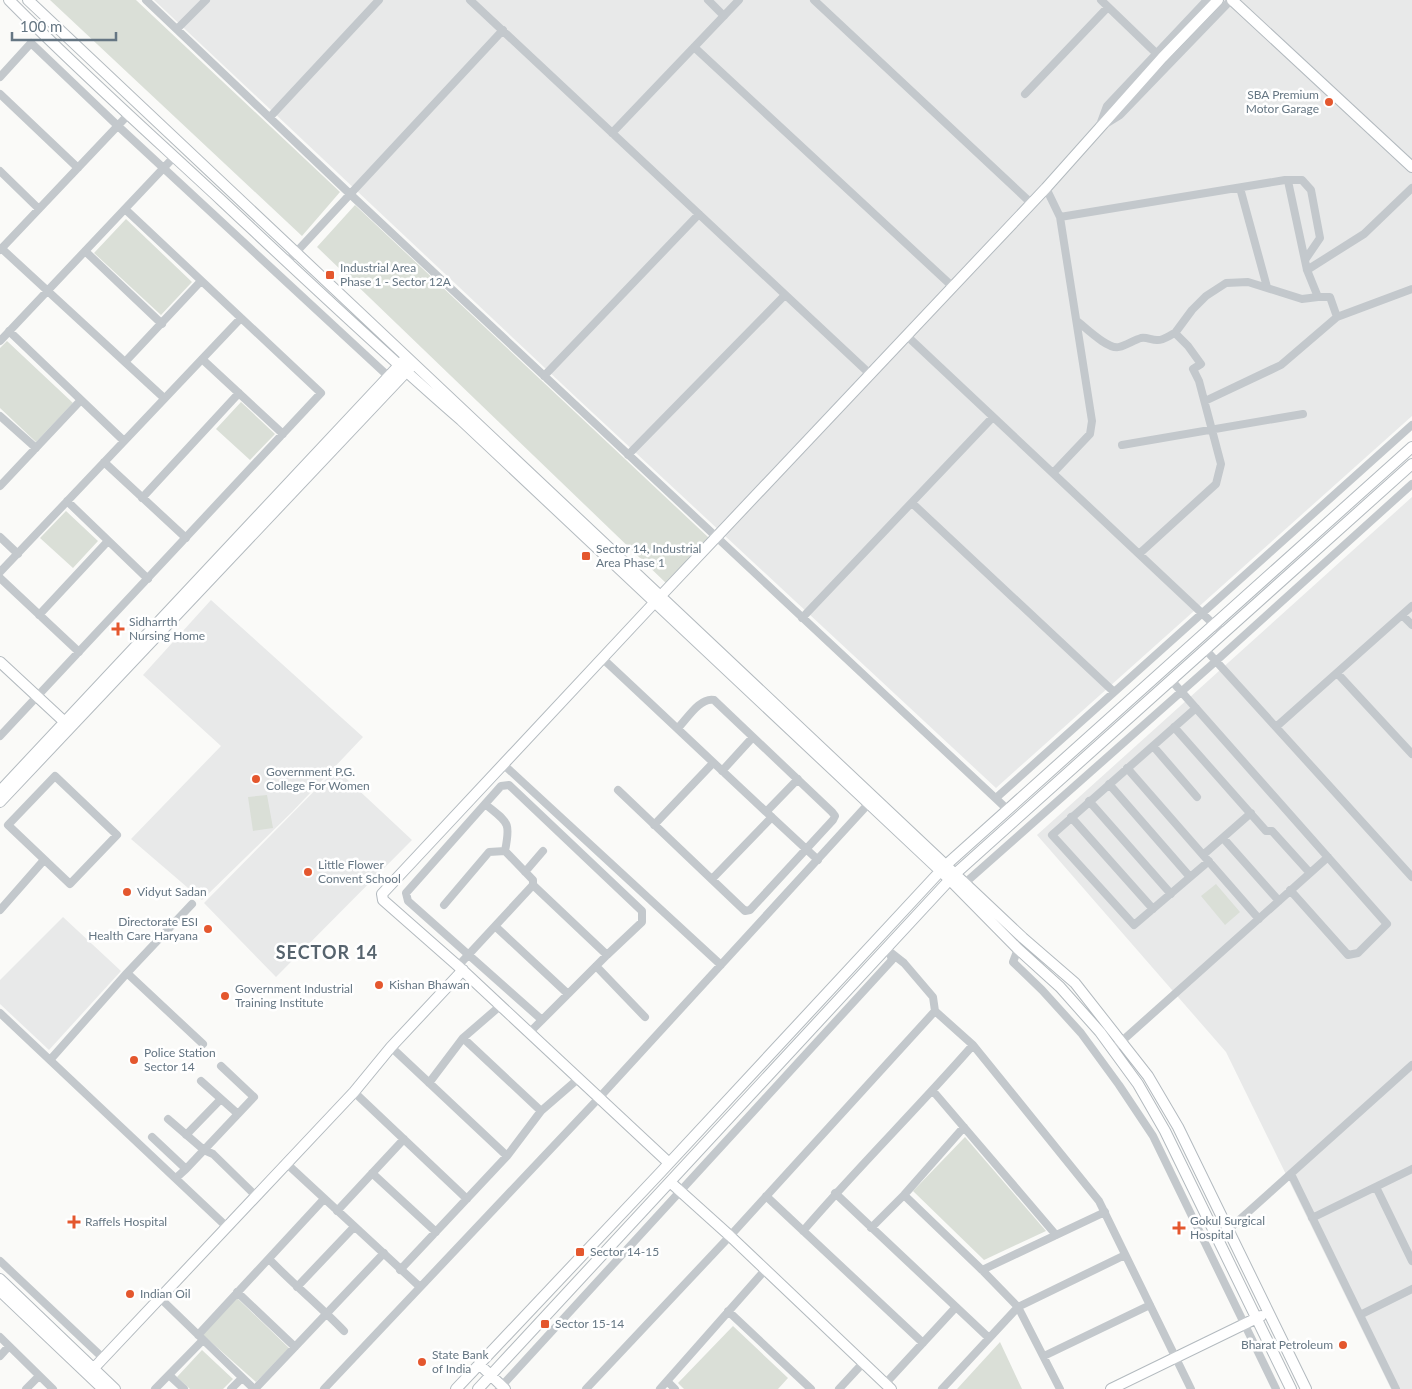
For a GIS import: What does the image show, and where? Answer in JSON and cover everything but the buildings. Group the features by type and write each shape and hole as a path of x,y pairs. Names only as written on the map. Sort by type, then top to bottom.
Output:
{"street":[{"path":"9,0 128,115 402,369 461,420 657,599"},
{"path":"28,0 410,360 657,599 953,877 1018,949 1060,987 1113,1049 1138,1084 1165,1130 1291,1389"},
{"path":"146,0 350,194 1007,809"},
{"path":"177,29 206,0"},
{"path":"270,117 379,0"},
{"path":"470,0 871,375"},
{"path":"708,0 724,16"},
{"path":"612,133 739,0"},
{"path":"814,0 1031,203"},
{"path":"1101,0 1157,54"},
{"path":"1100,127 1107,106 1207,0"},
{"path":"956,1307 923,1343 888,1387 730,1236 680,1191 672,1180 667,1165 460,968 383,900 382,894 657,599 1046,188 1218,0"},
{"path":"1100,127 1120,115 1231,0 1412,167"},
{"path":"1025,94 1108,7"},
{"path":"287,262 502,30"},
{"path":"0,77 32,43 118,126 388,376"},
{"path":"694,47 953,287"},
{"path":"0,94 78,168"},
{"path":"138,104 1,249 164,398"},
{"path":"0,341 174,157"},
{"path":"0,172 39,209"},
{"path":"1060,217 1240,188 1277,180 1302,180 1311,190 1320,238 1305,260"},
{"path":"1286,180 1292,195 1307,270 1318,297"},
{"path":"1046,188 1060,217 1092,421 1090,434 1053,473"},
{"path":"1240,188 1267,287"},
{"path":"1307,270 1364,234 1412,188"},
{"path":"0,736 321,393 125,209"},
{"path":"544,376 699,214"},
{"path":"85,251 162,324"},
{"path":"125,362 202,281"},
{"path":"1077,321 1108,345 1116,348 1144,338 1161,339 1175,333 1192,310 1206,296 1226,283 1248,282 1302,299 1330,297 1336,317"},
{"path":"1205,401 1281,365 1336,317 1412,289"},
{"path":"628,455 785,295"},
{"path":"0,572 241,318"},
{"path":"9,331 124,441"},
{"path":"1139,554 1216,484 1221,464 1205,401 1193,369 1200,364 1188,346 1175,333"},
{"path":"907,336 1223,633"},
{"path":"202,359 283,434"},
{"path":"0,790 68,725 410,360"},
{"path":"0,802 68,725 388,376 402,369"},
{"path":"142,498 239,393"},
{"path":"0,486 81,400"},
{"path":"1122,445 1303,414"},
{"path":"0,416 36,448"},
{"path":"802,618 993,417"},
{"path":"996,798 1412,425"},
{"path":"456,1389 943,868 1412,447"},
{"path":"104,462 186,538"},
{"path":"478,1389 889,950 953,877 1412,464"},
{"path":"965,883 1216,661 1412,484"},
{"path":"67,502 148,579"},
{"path":"912,503 1114,692"},
{"path":"0,536 18,554"},
{"path":"39,615 108,541"},
{"path":"0,578 79,652"},
{"path":"1276,727 1412,606"},
{"path":"1402,614 1412,625"},
{"path":"1206,649 1412,877"},
{"path":"602,658 818,860"},
{"path":"0,662 68,725"},
{"path":"1337,672 1412,754"},
{"path":"1171,680 1388,924 1358,953 1348,955 1290,890"},
{"path":"618,790 745,911 750,910 833,820 835,816 714,700 704,701 678,728"},
{"path":"1196,708 1052,835 1134,925 1190,877 1223,838 1251,813"},
{"path":"1174,727 1266,831 1272,831 1310,873"},
{"path":"722,771 753,737"},
{"path":"1153,746 1197,797"},
{"path":"654,825 713,763"},
{"path":"502,764 721,965"},
{"path":"1127,768 1259,918"},
{"path":"55,776 117,836 70,884 44,860 8,825 55,776"},
{"path":"712,879 798,779"},
{"path":"1109,784 1190,877"},
{"path":"529,1033 542,1020 568,994 596,966 606,955 642,922 642,911 509,786 501,786 406,893 408,901 542,1020"},
{"path":"324,1389 598,1098 871,801"},
{"path":"1089,801 1171,894"},
{"path":"485,804 506,821 508,826 506,851 533,880 533,885 606,955"},
{"path":"1071,817 1153,909"},
{"path":"1223,838 1279,901"},
{"path":"444,905 490,852 506,851"},
{"path":"525,872 543,851"},
{"path":"1113,1049 1328,857"},
{"path":"0,910 44,860"},
{"path":"953,877 965,883 1023,938 1075,983 1148,1076 1173,1118 1306,1389"},
{"path":"94,1368 354,1092 460,968 469,954 533,885"},
{"path":"50,1060 127,973 192,904"},
{"path":"495,926 568,994"},
{"path":"1018,949 1013,962 1042,990 1081,1033 1120,1085 1153,1136 1276,1389"},
{"path":"889,950 904,963 933,997 935,1011 972,1045 1099,1201 1191,1389"},
{"path":"479,1364 502,1388 892,960 889,950"},
{"path":"596,966 645,1017"},
{"path":"127,973 203,1044"},
{"path":"429,1083 464,1038 500,1006"},
{"path":"590,1388 935,1011"},
{"path":"0,1013 227,1227"},
{"path":"464,1038 541,1111"},
{"path":"803,1231 835,1193 933,1091 972,1045"},
{"path":"391,1047 507,1156"},
{"path":"1218,1239 1412,1065"},
{"path":"176,1178 254,1097 221,1066"},
{"path":"400,1270 507,1156 541,1111 578,1079"},
{"path":"201,1081 238,1114"},
{"path":"933,1091 1056,1235"},
{"path":"354,1092 467,1199"},
{"path":"186,1135 221,1099"},
{"path":"168,1119 204,1150 213,1154 256,1196"},
{"path":"871,1228 904,1195 964,1127"},
{"path":"152,1137 186,1169"},
{"path":"337,1211 404,1139"},
{"path":"286,1163 420,1287"},
{"path":"1312,1218 1412,1169"},
{"path":"372,1173 436,1232"},
{"path":"1291,1174 1396,1389"},
{"path":"1376,1187 1412,1261"},
{"path":"835,1193 989,1338"},
{"path":"904,1195 1018,1307 1060,1389"},
{"path":"766,1196 923,1343"},
{"path":"155,1389 169,1375 237,1292 324,1199"},
{"path":"982,1270 1104,1212"},
{"path":"297,1287 354,1227"},
{"path":"160,1298 255,1389 384,1253"},
{"path":"942,1389 1018,1307 1125,1255"},
{"path":"269,1259 344,1330"},
{"path":"0,1261 103,1358"},
{"path":"660,1389 765,1270"},
{"path":"0,1279 115,1389"},
{"path":"1360,1315 1412,1290"},
{"path":"0,1291 103,1389"},
{"path":"237,1292 295,1347"},
{"path":"1044,1356 1150,1305"},
{"path":"728,1311 811,1389"},
{"path":"1111,1389 1269,1312"},
{"path":"0,1337 53,1389"},
{"path":"0,1356 9,1346"},
{"path":"839,1389 863,1363"},
{"path":"169,1375 184,1389"},
{"path":"26,1389 39,1376"},
{"path":"231,1389 242,1378"},
{"path":"667,1381 675,1389"}],"shaded area":[{"path":"50,0 136,0 340,192 302,236"},
{"path":"154,0 1412,0 1412,416 996,788 579,400"},
{"path":"355,205 709,538 666,583 317,247"},
{"path":"126,219 192,282 161,315 94,253"},
{"path":"7,341 73,403 36,442 0,408 0,348"},
{"path":"241,402 275,434 250,460 216,429"},
{"path":"1412,497 1412,1389 1391,1389 1226,1052 1037,835"},
{"path":"66,511 98,541 73,568 40,538"},
{"name":"Government P.G. College For Women","path":"211,600 363,737 293,811 202,900 131,839 221,746 143,675"},
{"name":"Little Flower Convent School","path":"336,769 412,840 276,977 204,903"},
{"path":"267,795 273,828 253,831 248,797"},
{"path":"1216,884 1240,912 1225,925 1201,896"},
{"path":"63,917 121,971 49,1050 0,1004 0,980"},
{"path":"965,1137 1046,1231 984,1260 913,1191"},
{"path":"237,1298 289,1348 256,1382 202,1334"},
{"path":"733,1326 788,1378 778,1389 684,1389 678,1383"},
{"path":"1000,1342 1022,1389 957,1389"},
{"path":"202,1350 233,1379 223,1389 190,1389 177,1377"}],"place":[{"name":"SBA Premium Motor Garage","path":"1329,102"},
{"name":"Industrial Area Phase 1 - Sector 12A","path":"330,275"},
{"name":"Sector 14, Industrial Area Phase 1","path":"586,556"},
{"name":"Sidharrth Nursing Home","path":"118,629"},
{"name":"Government P.G. College For Women","path":"256,779"},
{"name":"Little Flower Convent School","path":"308,872"},
{"name":"Vidyut Sadan","path":"127,892"},
{"name":"Directorate ESI Health Care Haryana","path":"208,929"},
{"name":"Kishan Bhawan","path":"379,985"},
{"name":"Government Industrial Training Institute","path":"225,996"},
{"name":"Police Station Sector 14","path":"134,1060"},
{"name":"Raffels Hospital","path":"74,1222"},
{"name":"Gokul Surgical Hospital","path":"1179,1228"},
{"name":"Sector 14-15","path":"580,1252"},
{"name":"Indian Oil","path":"130,1294"},
{"name":"Sector 15-14","path":"545,1324"},
{"name":"Bharat Petroleum","path":"1343,1345"},
{"name":"State Bank of India","path":"422,1362"}],"district":[{"name":"SECTOR 14","path":"327,953"}]}
